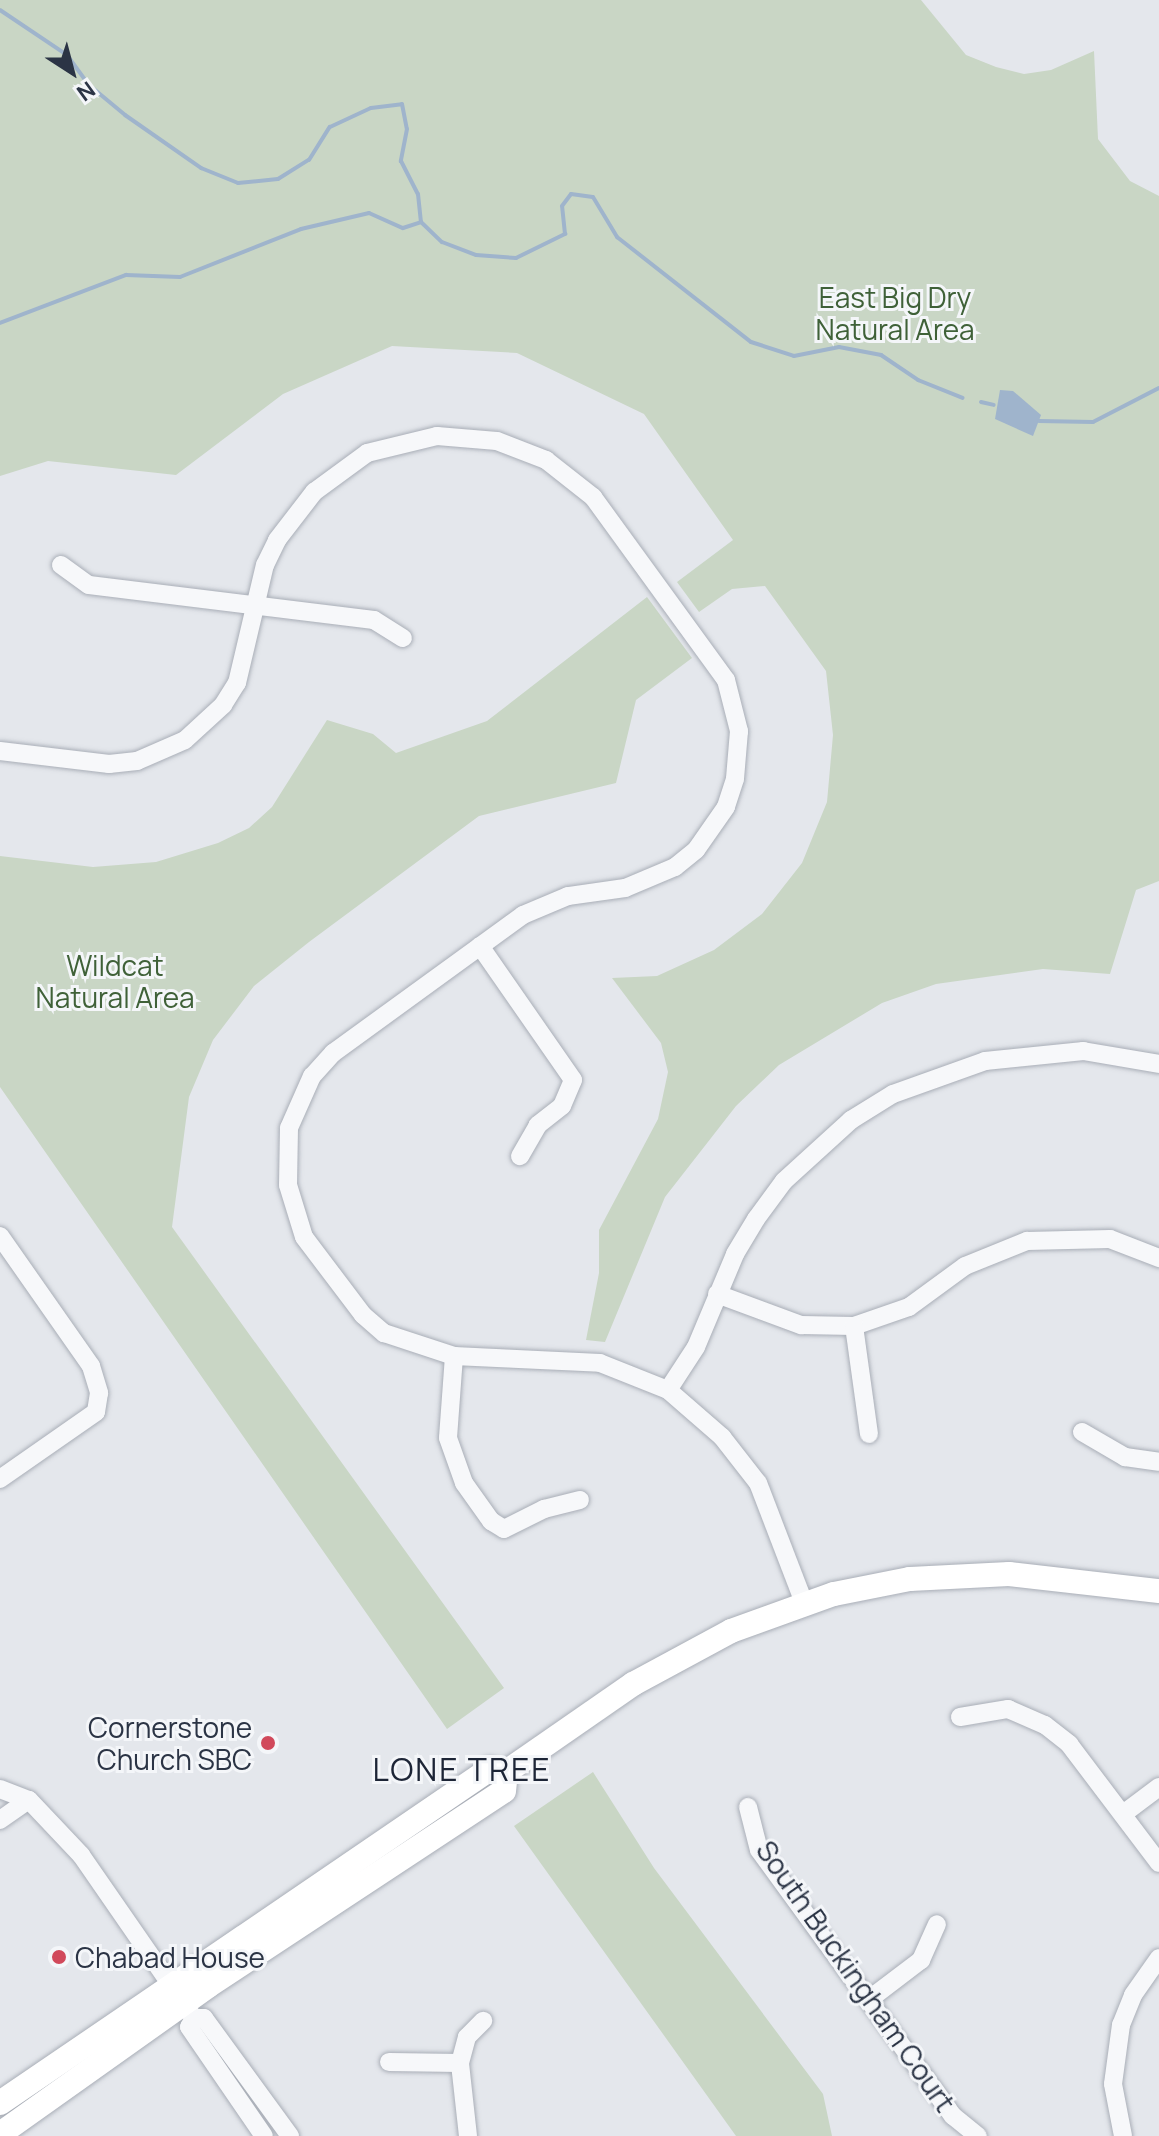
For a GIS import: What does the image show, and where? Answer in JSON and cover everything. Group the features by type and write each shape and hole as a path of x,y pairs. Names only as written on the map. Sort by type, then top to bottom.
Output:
{"main road":[{"path":"0,2134 182,2002 504,1791 506,1772 667,1663 804,1603 870,1586 971,1574 1080,1579 1159,1591"},
{"path":"0,2103 182,2002"}],"street":[{"path":"0,751 109,764 137,761 185,740 223,705 237,683 255,605 277,540 314,492 339,470 403,441 466,436 523,450 573,478 609,516 709,651 726,680 739,731 735,779 713,830 696,850 649,880 545,903 480,946 333,1053 300,1099 286,1158 293,1211 304,1237 363,1315 406,1344 454,1356 600,1363 668,1390 722,1437 758,1483 804,1603"},
{"path":"61,565 89,585 374,620 403,638"},
{"path":"480,946 573,1080 562,1106 538,1125 520,1156"},
{"path":"668,1390 691,1356 735,1254 784,1181 851,1120 893,1094 985,1061 1036,1053 1083,1051 1159,1064"},
{"path":"0,1236 91,1366 99,1393 96,1412 0,1479"},
{"path":"717,1294 801,1325 854,1326 909,1307 965,1266 1027,1241 1110,1239 1159,1258"},
{"path":"854,1326 869,1434"},
{"path":"454,1356 448,1438 464,1483 491,1521 504,1529 544,1509 580,1500"},
{"path":"1082,1432 1125,1457 1159,1462"},
{"path":"960,1717 1008,1709 1045,1725 1069,1744 1159,1863"},
{"path":"1123,1814 1159,1787"},
{"path":"0,1789 29,1800 81,1855 182,2002 189,2027 264,2136"},
{"path":"0,1820 29,1800"},
{"name":"South Buckingham Court","path":"748,1807 759,1850 871,1998 953,2116 978,2136"},
{"path":"871,1998 921,1960 937,1924"},
{"path":"1123,2136 1113,2084 1121,2025 1133,1995 1159,1958"},
{"path":"182,2002 204,2018 290,2136"},
{"path":"468,2136 460,2063 467,2037 483,2021"},
{"path":"389,2062 460,2063"}],"green space":[{"name":"East Big Dry Natural Area","path":"0,0 921,0 966,55 996,67 1024,74 1051,70 1094,51 1098,139 1130,181 1159,196 1159,881 1136,890 1110,974 1043,969 936,984 882,1003 779,1065 736,1106 665,1197 605,1342 586,1340 599,1273 599,1230 658,1119 668,1072 661,1043 612,978 657,976 714,950 762,914 802,863 827,802 833,735 826,671 765,586 732,589 699,612 677,582 733,540 644,414 517,353 392,346 283,394 176,475 48,461 0,476"},
{"name":"Wildcat Natural Area","path":"647,597 692,658 636,700 616,783 479,816 254,986 213,1040 189,1097 172,1227 504,1688 447,1729 0,1087 0,856 93,867 156,862 218,843 249,828 272,807 327,720 373,734 396,753 487,721"},
{"path":"593,1772 654,1868 823,2094 832,2136 736,2136 514,1826"}],"water":[{"path":"1000,390 1013,391 1041,415 1033,436 995,419"}],"waterway":[{"path":"0,10 67,55 89,85 125,115 201,168 238,183 278,179 309,160 330,127 371,108 402,104 407,129 401,161 418,194 421,222 442,242 476,255 516,258 565,234 562,206 571,194 593,197 617,237 751,342 794,356 839,347 881,355 918,380 963,398"},
{"path":"0,323 126,275 180,277 301,229 369,213 403,228 421,222"},
{"path":"1039,421 1093,422 1159,388"},
{"path":"981,402 994,405"}],"place":[{"name":"Cornerstone Church SBC","path":"268,1743"},
{"name":"Chabad House","path":"59,1957"}],"district":[{"name":"LONE TREE","path":"462,1769"}]}
